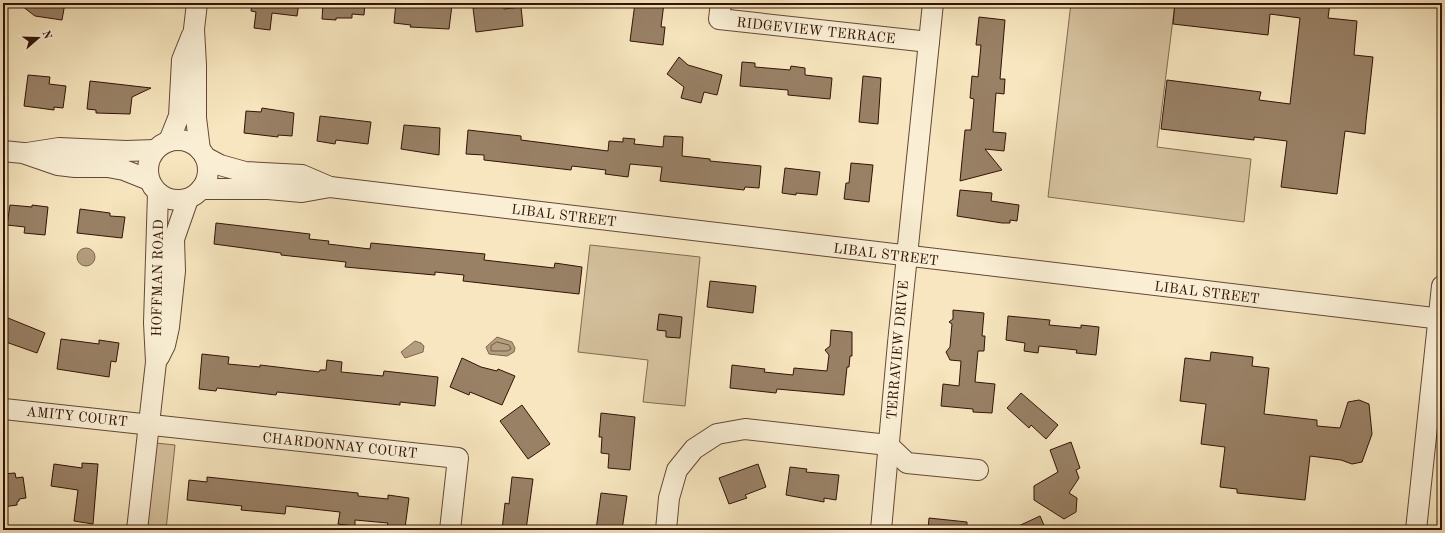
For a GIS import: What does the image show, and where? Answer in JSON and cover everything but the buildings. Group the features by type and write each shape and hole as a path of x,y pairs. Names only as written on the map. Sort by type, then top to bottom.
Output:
{"street":[{"path":"3,151 23,153 58,165 75,167 108,167 124,170 154,187 172,200 194,194 208,174 196,118 194,29 197,3"},
{"name":"RIDGEVIEW TERRACE","path":"721,3 719,19 929,42"},
{"name":"TERRAVIEW DRIVE","path":"881,530 906,257 933,3"},
{"path":"154,187 148,164 162,145 179,116 182,60 194,29"},
{"path":"23,153 59,148 126,151 186,141 203,153"},
{"name":"LIBAL STREET","path":"203,153 220,165 245,172 302,175 330,187 906,257 1440,319"},
{"name":"HOFFMAN ROAD","path":"137,530 156,362 154,323 154,187"},
{"name":"LIBAL STREET","path":"194,194 268,189 302,192 330,187"},
{"name":"HOFFMAN ROAD","path":"156,362 165,345 169,327 175,271 174,239 194,194"},
{"path":"1416,530 1440,319 1442,286"},
{"name":"AMITY COURT","path":"4,409 149,424"},
{"name":"CHARDONNAY COURT","path":"149,424 458,458 450,530"},
{"path":"666,530 669,498 677,470 694,449 717,434 745,428 888,445 907,463 978,470"}],"shaded area":[{"path":"1071,3 1175,3 1157,147 1251,159 1244,222 1048,197"},
{"path":"590,245 700,257 685,406 643,402 648,360 578,352"},
{"path":"156,443 175,445 166,530 147,530"}],"water":[{"path":"82,248 90,248 95,253 93,264 90,266 82,266 77,261 77,253"},
{"path":"497,337 512,342 515,348 514,352 507,356 489,354 486,347"},
{"path":"415,341 424,346 423,352 405,358 401,352"}]}
